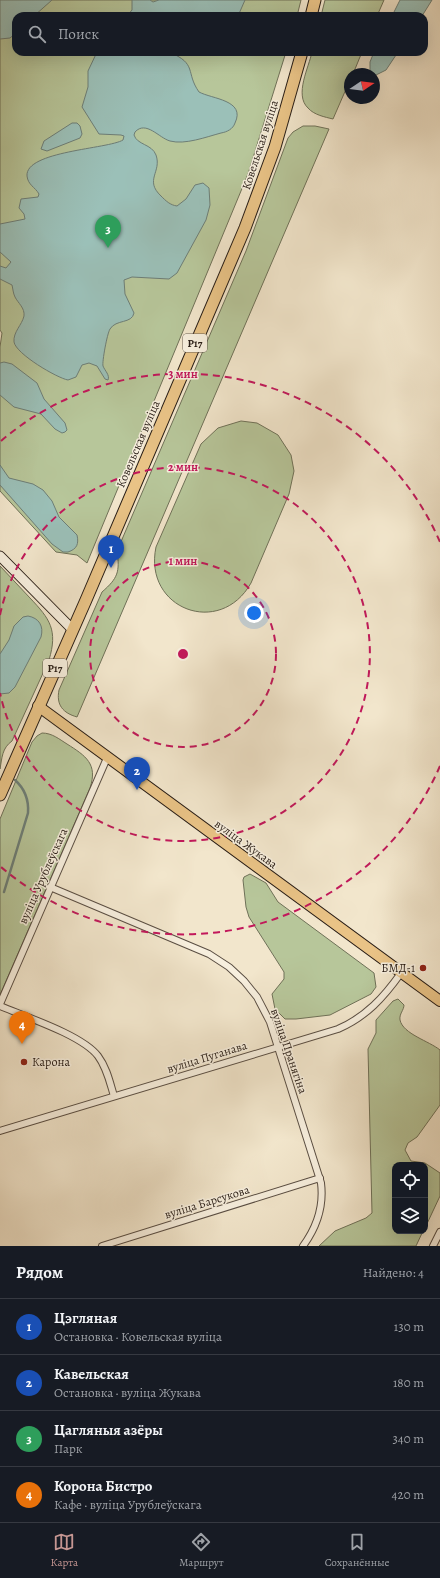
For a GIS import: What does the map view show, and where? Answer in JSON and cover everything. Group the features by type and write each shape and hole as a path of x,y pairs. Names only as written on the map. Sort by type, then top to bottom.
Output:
{"highway":[{"path":"312,12 315,0"},
{"name":"Ковельская вуліца","path":"0,795 245,228 275,147 301,56"}],"main road":[{"name":"вуліца Жукава","path":"38,706 440,1001"}],"street":[{"path":"0,556 72,629"},
{"name":"вуліца Урублеўскага","path":"0,1005 50,887 108,758"},
{"name":"вуліца Пранягіна","path":"50,887 197,949 229,967 244,981 257,997 270,1022 320,1178 322,1196 319,1216 313,1231 303,1246"},
{"name":"вуліца Пуганава","path":"0,1131 338,1029 355,1021 382,998 401,973"},
{"path":"0,1005 66,1034 88,1047 98,1056 104,1065 114,1096"},
{"name":"вуліца Барсукова","path":"102,1246 320,1178"},
{"path":"433,1246 440,1232"}],"green space":[{"path":"0,0 301,0 298,12 12,12 12,56 285,56 248,174 87,563 77,555 56,552 0,491 0,347 2,333 0,330"},
{"path":"325,0 384,0 379,12 322,12"},
{"path":"311,56 360,56 355,68 344,68 344,94 333,119 313,112 308,108 302,96 302,89"},
{"path":"303,126 315,126 329,129 77,717 64,711 62,708 58,695 59,690 102,592 112,583 117,574 117,551 246,251 288,138 293,132"},
{"path":"241,421 257,423 278,435 291,455 294,471 289,494 251,583 237,600 221,609 204,612 187,609 172,600 161,587 155,569 156,547 201,444 218,428"},
{"path":"0,566 43,612 50,626 53,641 49,660 12,741 4,750 0,769"},
{"path":"42,733 55,737 74,748 85,757 91,767 92,780 90,788 0,995 0,819 32,742"},
{"path":"250,874 266,883 278,902 374,973 376,987 371,994 330,1015 285,1019 275,1009 272,994 284,979 284,972 249,917 246,907 243,880 244,877"},
{"path":"398,999 404,1005 400,1018 402,1025 411,1033 440,1050 440,1105 417,1137 408,1143 405,1150 411,1161 418,1162 392,1162 392,1234 422,1234 416,1246 319,1246 335,1231 366,1218 372,1213 368,1049 376,1033 376,1020 393,1001"},
{"path":"428,1165 440,1173 440,1196 428,1222"}],"water":[{"path":"0,0 52,0 38,12 12,12 12,36 0,39"},
{"path":"132,0 150,0 153,2 159,0 245,0 240,12 130,12 132,10"},
{"path":"400,0 432,0 424,12 394,12"},
{"path":"95,56 178,56 188,65 192,79 199,92 232,105 236,109 237,115 234,125 228,131 189,141 170,141 144,128 135,132 134,135 138,141 154,151 156,155 157,166 154,185 156,190 168,202 177,206 186,199 195,185 203,183 209,188 210,205 206,220 177,273 169,279 132,277 124,280 125,294 134,313 130,319 116,324 110,329 103,363 108,375 108,380 105,379 97,366 89,363 82,365 76,377 68,380 38,365 16,347 14,338 23,319 24,313 14,296 12,285 0,279 0,266 6,268 11,262 0,252 0,224 25,219 24,214 19,208 21,199 38,197 39,194 30,184 27,176 30,168 39,161 69,152 123,140 124,136 121,135 99,134 82,107 88,87 88,71"},
{"path":"372,56 395,56 386,70 380,73 380,68 370,68"},
{"path":"72,123 77,123 80,126 82,134 80,138 47,151 41,149 44,141"},
{"path":"4,362 12,364 37,383 44,399 65,423 67,430 65,432 62,433 55,429 41,414 14,407 0,395 0,363"},
{"path":"0,465 9,478 33,484 43,490 52,501 59,517 77,535 78,541 75,548 68,552 63,552 52,544 0,485"},
{"path":"28,616 40,623 42,629 41,637 15,687 9,693 0,694 0,654 9,640 14,626 23,617"}],"waterway":[{"path":"4,892 28,813 26,795 15,780"}],"place":[{"name":"Цагляныя азёры","path":"108,248"},
{"name":"Цэгляная","path":"111,568"},
{"name":"Кавельская","path":"137,790"},
{"name":"БМД-1","path":"423,968"},
{"name":"Корона Бистро","path":"22,1044"},
{"name":"Карона","path":"24,1062"}]}
